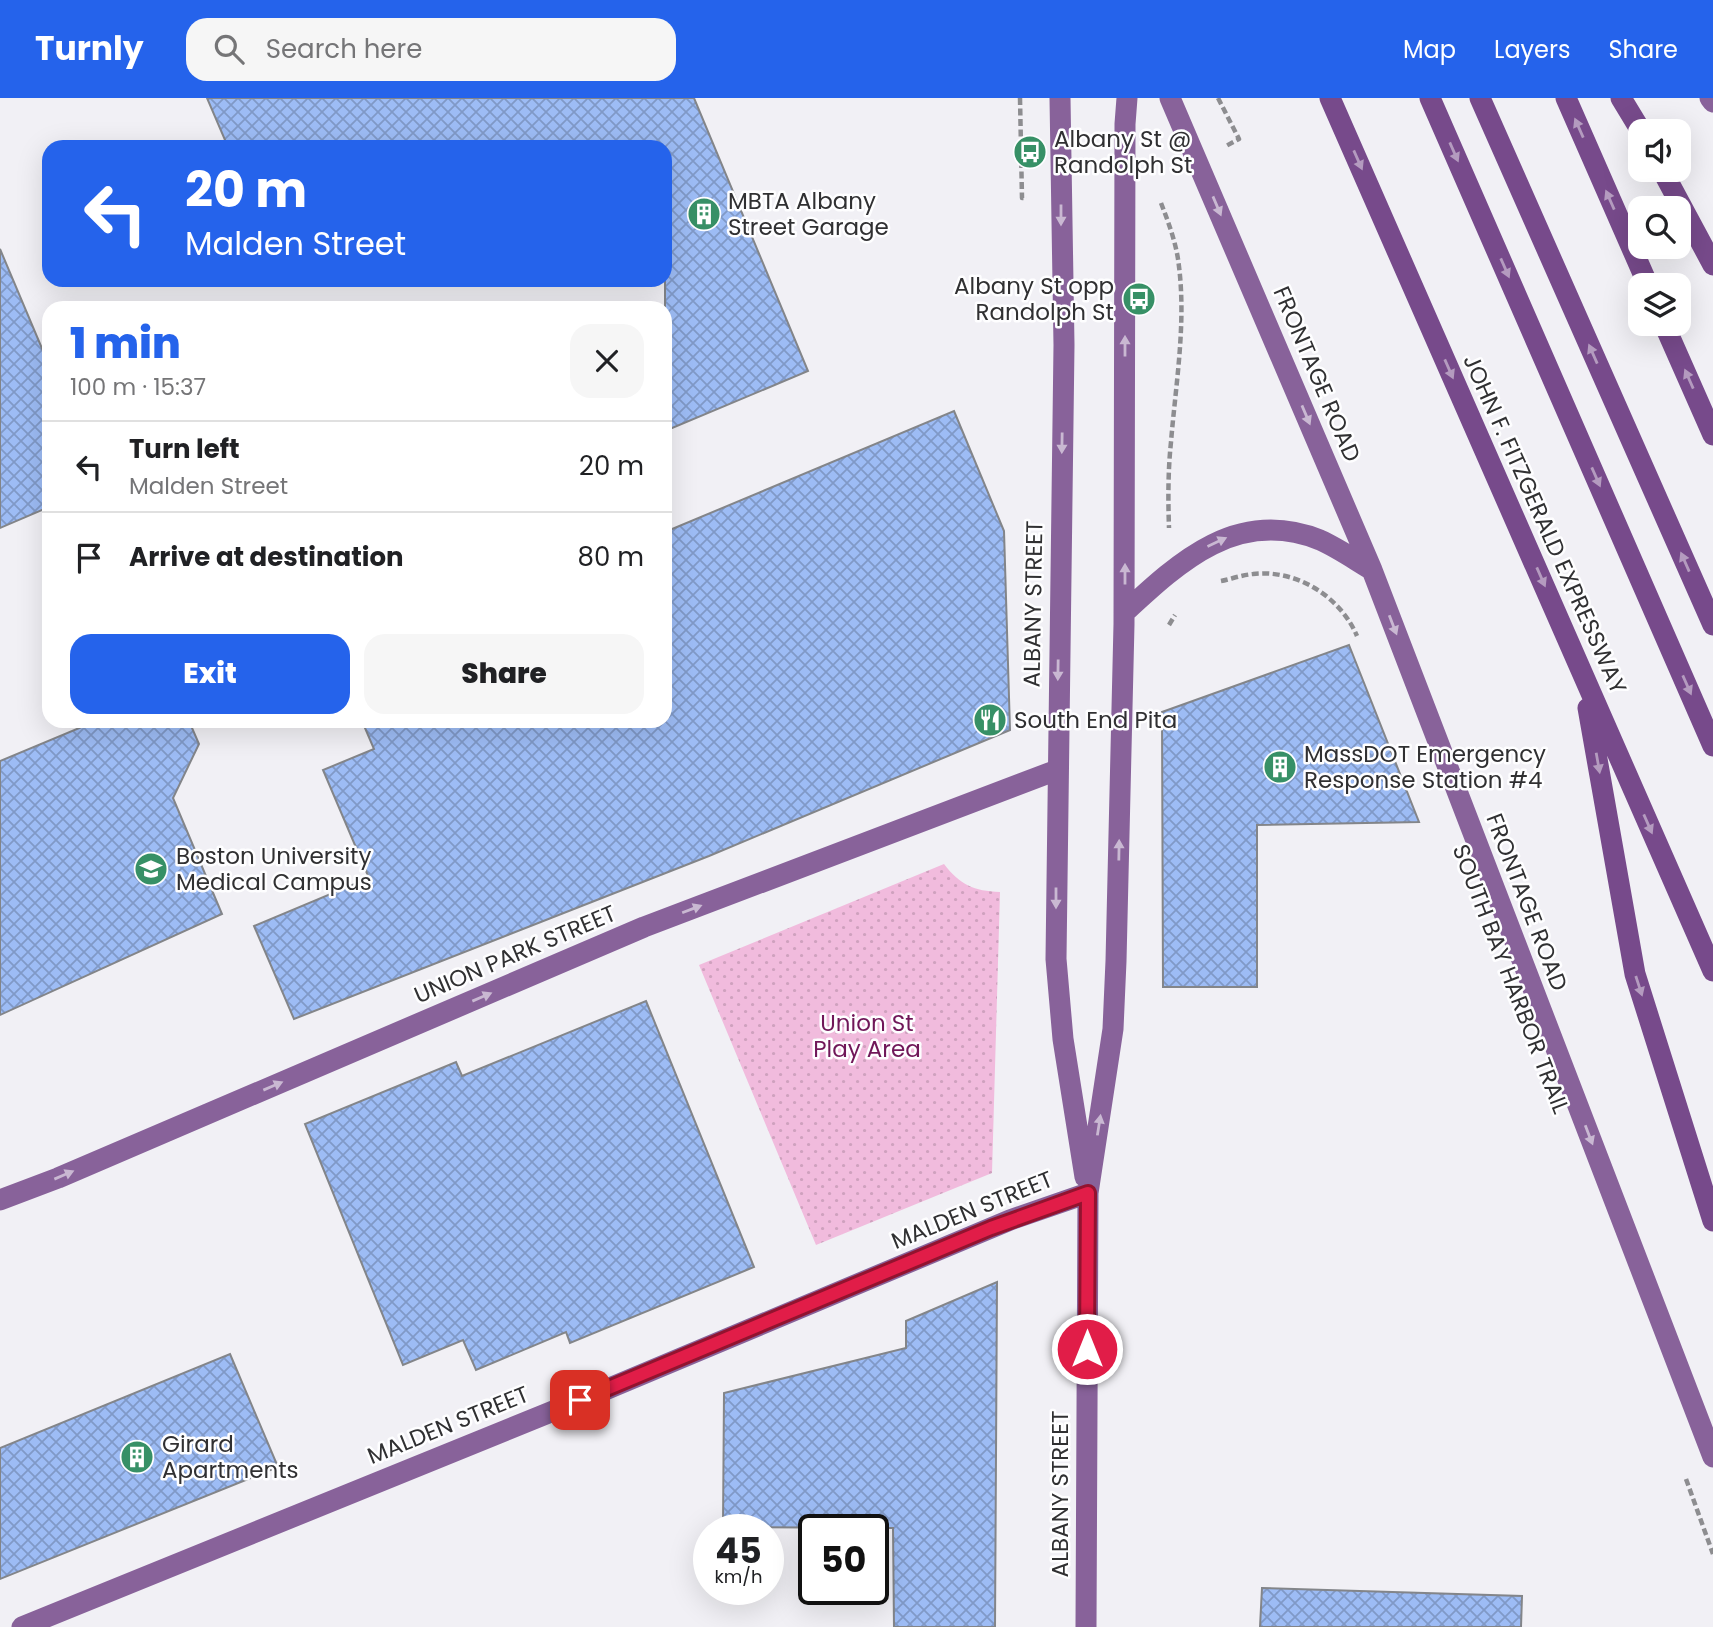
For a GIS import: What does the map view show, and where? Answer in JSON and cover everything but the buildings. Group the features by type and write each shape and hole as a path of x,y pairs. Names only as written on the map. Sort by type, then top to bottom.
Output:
{"highway":[{"name":"JOHN F. FITZGERALD EXPRESSWAY","path":"1330,98 1713,971"},
{"path":"1430,98 1713,746"},
{"path":"1480,98 1713,625"},
{"path":"1566,98 1642,273"},
{"path":"1621,98 1634,119"},
{"path":"1668,182 1713,265"},
{"path":"1669,336 1713,435"},
{"path":"1582,671 1634,974 1713,1221"}],"main road":[{"name":"ALBANY STREET","path":"1060,98 1064,345 1056,959 1063,1039 1077,1140 1088,1193"},
{"name":"ALBANY STREET","path":"1086,1627 1088,1193 1113,1028 1125,613 1127,98"},
{"name":"FRONTAGE ROAD","path":"1170,98 1372,570 1713,1457"},
{"path":"1710,98 1713,103"},
{"path":"1125,613 1165,575 1197,552 1220,539 1241,533 1267,530 1318,540 1372,570"},
{"name":"UNION PARK STREET","path":"0,1200 58,1178 644,927 1057,770"},
{"name":"MALDEN STREET","path":"22,1627 605,1390 1010,1220 1088,1193"}],"path":[{"path":"1020,98 1022,198"},
{"path":"1218,98 1239,139"},
{"path":"1157,194 1172,233 1178,260 1181,297 1179,361 1169,469 1169,528"},
{"path":"1212,586 1221,581 1254,573 1287,576 1317,589 1340,607 1361,645"},
{"path":"1169,625 1178,611"},
{"path":"1681,1467 1713,1554"}],"green space":[{"name":"Union St Play Area","path":"944,864 968,886 1000,892 992,1173 816,1245 699,965"}],"place":[{"name":"Albany St @ Randolph St","path":"1030,152"},
{"name":"MBTA Albany Street Garage","path":"704,214"},
{"name":"Albany St opp Randolph St","path":"1139,299"},
{"name":"South End Pita","path":"990,720"},
{"name":"MassDOT Emergency Response Station #4","path":"1280,767"},
{"name":"Boston University Medical Campus","path":"151,869"},
{"name":"Girard Apartments","path":"137,1457"}],"route":[{"path":"580,1400 1010,1220 1088,1193 1087,1349"}]}
